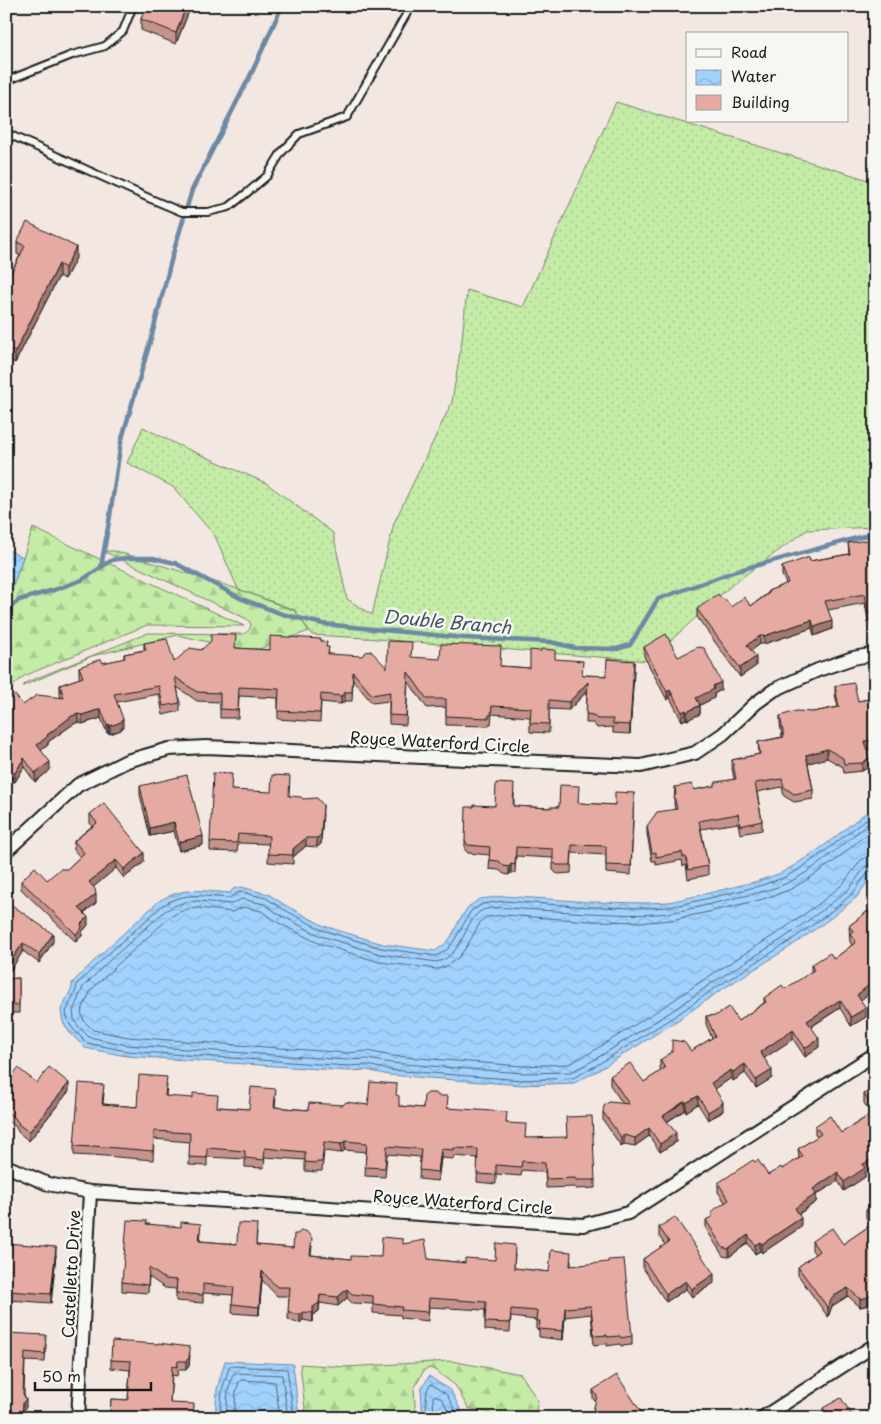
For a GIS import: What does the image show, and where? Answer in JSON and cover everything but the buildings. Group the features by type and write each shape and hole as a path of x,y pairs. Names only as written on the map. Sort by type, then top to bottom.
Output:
{"street":[{"name":"Royce Waterford Circle","path":"6,851 78,785 126,761 169,749 206,747 641,766 695,753 723,734 756,703 774,690 818,670 853,658 875,654"},
{"name":"Royce Waterford Circle","path":"6,1166 48,1184 90,1192 583,1225 628,1213 875,1054"},
{"name":"Castelletto Drive","path":"78,1418 90,1192"},
{"path":"762,1418 875,1345"}],"lane":[{"path":"6,81 72,55 105,46 123,31 132,6"},
{"path":"6,133 182,212 208,212 228,207 267,176 281,153 298,134 347,117 411,6"}],"green space":[{"path":"616,102 875,182 875,527 807,530 734,583 648,661 312,635 295,610 238,589 215,536 173,487 127,463 143,427 176,444 266,483 333,533 347,599 372,615 394,523 452,402 462,340 467,290 523,307"},
{"path":"33,528 244,626 147,625 24,676 6,692 6,601 10,595"},
{"path":"103,551 115,551 238,589 295,611 309,631 251,652 178,635 92,656 23,686 27,682 148,633 243,634 249,629 251,624 247,619"},
{"path":"451,1361 521,1374 538,1401 534,1418 498,1418 489,1413 468,1408 455,1385 433,1369 428,1368 424,1370 414,1389 416,1418 306,1418 300,1364 345,1367"}],"water":[{"path":"6,549 23,557 10,595 6,601"},
{"path":"872,811 875,812 875,871 857,897 790,947 599,1070 574,1083 522,1085 389,1075 366,1070 349,1071 126,1056 85,1048 69,1032 63,1022 61,1011 72,988 72,983 159,901 177,893 202,891 230,893 233,889 241,887 268,894 324,926 383,944 435,951 451,937 468,907 480,899 504,896 591,902 669,902 758,881 781,873 825,845 864,814"},
{"path":"225,1361 293,1364 299,1418 215,1418 217,1389"},
{"path":"429,1376 451,1391 463,1415 476,1418 423,1418 421,1390"}],"waterway":[{"path":"101,567 121,442 192,190 253,70 282,6"},
{"name":"Double Branch","path":"6,611 19,600 82,580 112,560 153,558 175,563 242,599 282,614 323,624 464,638 551,642 575,648 617,649 630,645 658,599 736,571 875,533"}]}
